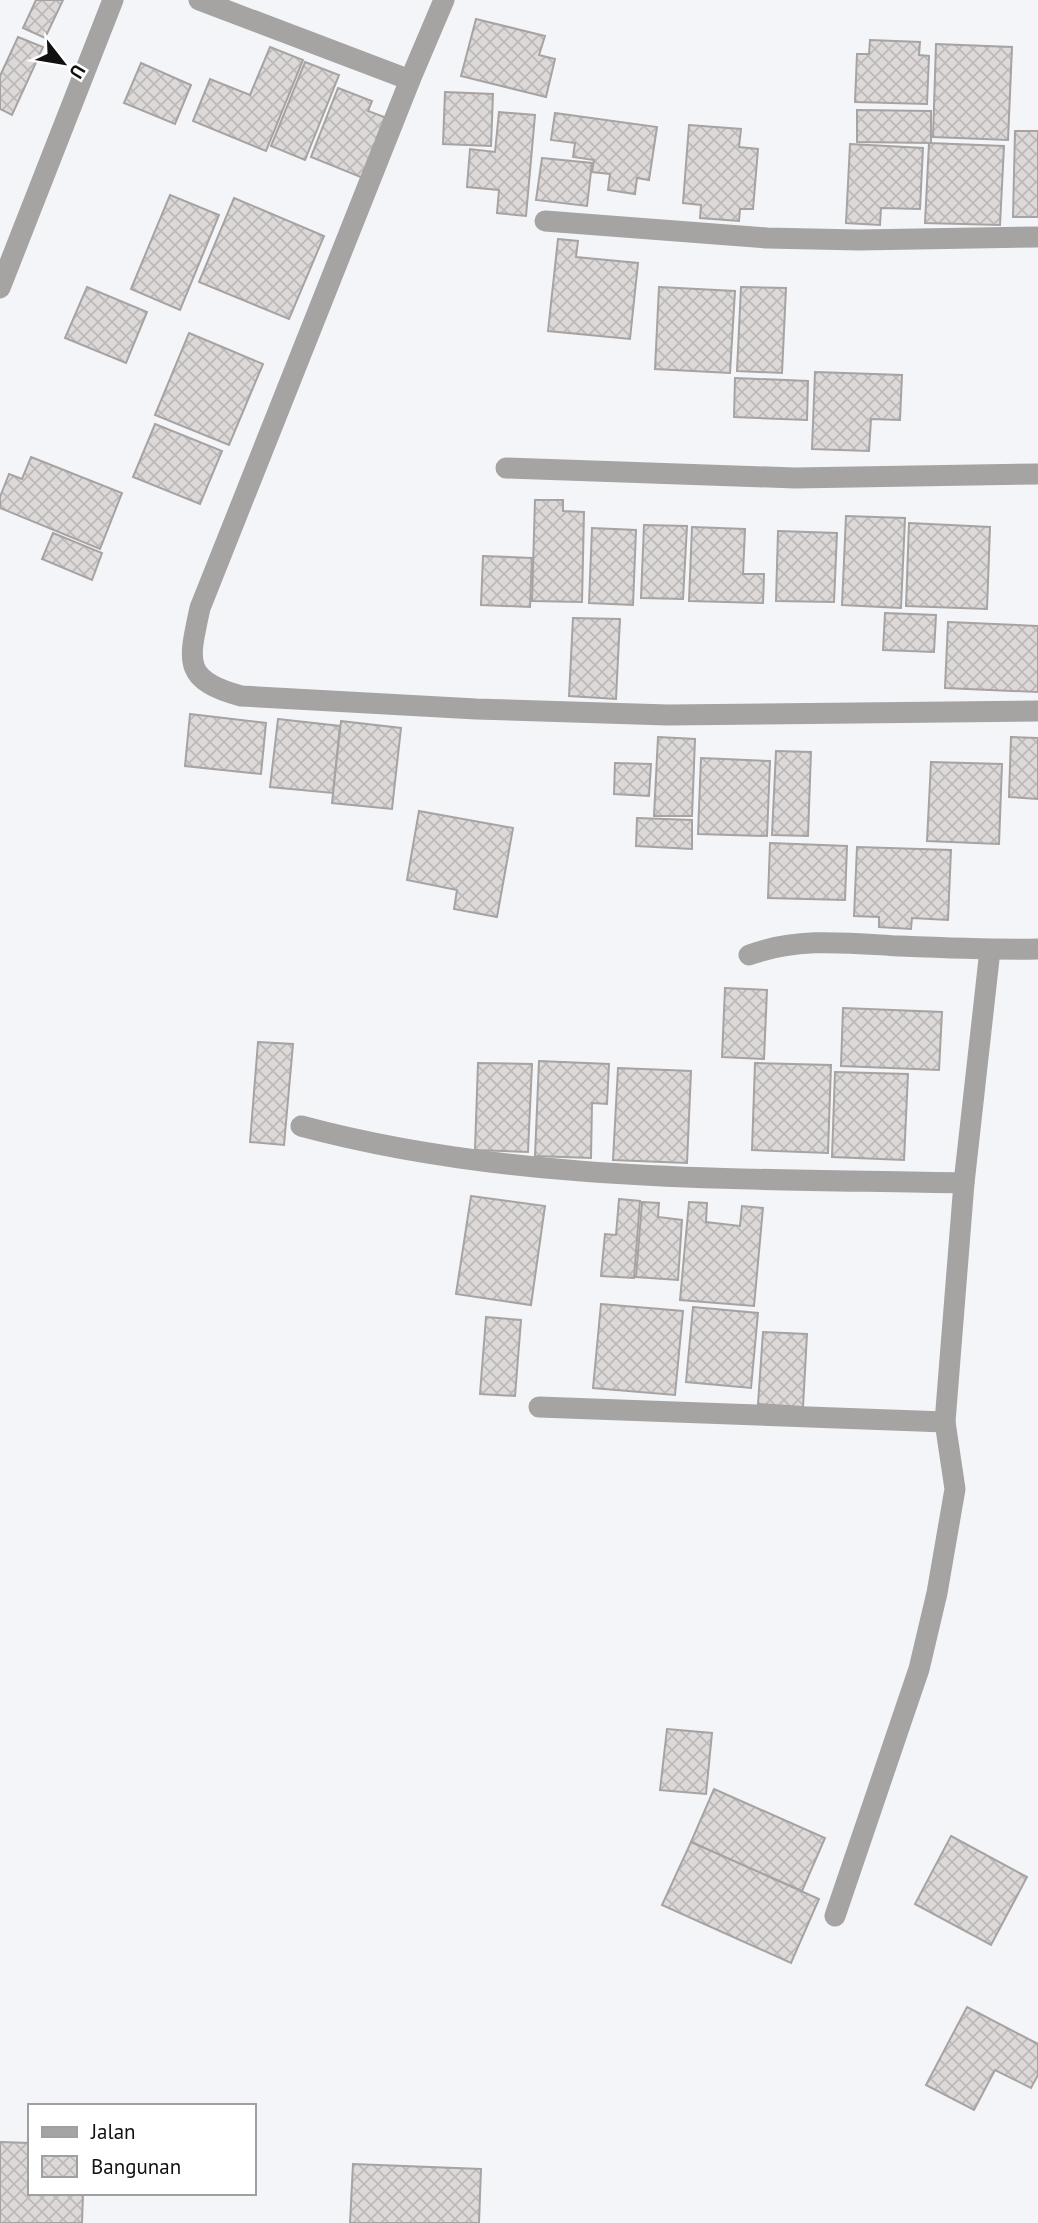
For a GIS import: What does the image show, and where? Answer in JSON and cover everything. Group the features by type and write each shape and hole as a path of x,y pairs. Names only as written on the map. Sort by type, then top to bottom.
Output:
{"street":[{"path":"0,288 113,0"},
{"path":"199,0 410,80"},
{"path":"444,0 200,608 192,644 192,666 198,676 209,685 241,696 476,709 668,715 1038,711"},
{"path":"545,221 767,238 872,240 1038,236"},
{"path":"506,468 795,478 1038,474"},
{"path":"749,955 765,949 812,941 990,950 1038,949"},
{"path":"835,1916 919,1669 937,1593 955,1489 946,1422 964,1183 990,950"},
{"path":"301,1126 347,1138 460,1158 552,1170 650,1176 964,1183"},
{"path":"539,1407 946,1422"}],"building":[{"path":"36,0 63,0 45,38 23,28"},
{"path":"476,19 545,36 539,55 555,59 546,97 461,76"},
{"path":"18,37 43,47 12,115 0,109 0,76"},
{"path":"870,40 920,42 919,55 929,56 927,104 855,102 857,54 869,54"},
{"path":"936,44 1012,47 1008,140 933,137"},
{"path":"270,47 303,60 266,151 193,121 210,79 250,95"},
{"path":"305,62 339,75 305,160 271,146"},
{"path":"141,63 191,85 175,124 124,103"},
{"path":"338,88 372,101 368,111 387,118 363,178 311,157"},
{"path":"445,92 493,94 491,146 443,144"},
{"path":"857,110 931,111 931,143 857,142"},
{"path":"499,112 535,115 526,216 497,213 499,190 467,187 470,149 495,152"},
{"path":"555,113 657,127 649,180 637,178 635,194 608,190 610,174 592,172 594,160 573,157 575,143 551,140"},
{"path":"689,125 741,129 739,147 758,149 753,209 740,209 739,221 700,218 701,205 683,203"},
{"path":"1015,131 1038,131 1038,217 1013,217"},
{"path":"929,143 1004,146 1000,225 925,223"},
{"path":"850,144 923,148 920,209 881,208 880,225 846,223"},
{"path":"542,158 592,163 587,206 536,200"},
{"path":"170,195 219,215 180,310 131,289"},
{"path":"234,198 324,236 289,319 199,282"},
{"path":"558,239 578,241 576,257 638,263 630,339 548,331"},
{"path":"87,287 147,312 126,363 65,338"},
{"path":"659,287 735,291 730,373 655,369"},
{"path":"741,287 786,288 782,373 737,371"},
{"path":"189,333 263,364 229,445 155,415"},
{"path":"815,372 902,375 900,420 871,419 869,451 812,449"},
{"path":"735,378 808,381 807,420 734,417"},
{"path":"155,424 222,451 200,504 133,477"},
{"path":"31,457 122,493 100,549 0,508 0,497 9,474 22,479"},
{"path":"535,500 563,500 563,511 584,512 582,602 532,601"},
{"path":"846,516 905,518 901,608 842,605"},
{"path":"909,523 990,527 987,609 906,606"},
{"path":"644,525 687,526 683,599 641,598"},
{"path":"692,527 745,529 743,574 764,574 763,603 689,601"},
{"path":"592,528 636,530 633,605 589,603"},
{"path":"778,531 837,533 834,602 776,601"},
{"path":"53,533 102,553 92,580 42,559"},
{"path":"483,556 532,558 530,607 481,605"},
{"path":"885,613 936,615 934,652 883,650"},
{"path":"573,618 620,619 616,699 569,696"},
{"path":"948,622 1038,626 1038,692 945,688"},
{"path":"190,714 266,723 261,774 185,766"},
{"path":"278,719 340,726 333,793 270,787"},
{"path":"341,721 401,728 392,809 332,803"},
{"path":"658,737 695,739 692,816 654,816"},
{"path":"1011,737 1038,738 1038,799 1009,797"},
{"path":"776,751 811,752 808,836 772,835"},
{"path":"701,758 770,761 767,836 698,834"},
{"path":"931,762 1002,764 999,844 927,841"},
{"path":"615,763 651,764 649,796 614,794"},
{"path":"419,811 513,828 497,917 454,909 457,890 407,880"},
{"path":"637,818 692,820 692,849 636,846"},
{"path":"770,843 847,846 845,900 768,898"},
{"path":"857,847 951,850 948,920 912,918 911,929 879,927 879,917 854,916"},
{"path":"725,988 767,990 764,1059 722,1057"},
{"path":"843,1008 942,1012 939,1070 841,1066"},
{"path":"258,1042 293,1044 284,1145 250,1142"},
{"path":"539,1061 609,1064 607,1104 592,1103 591,1158 535,1156"},
{"path":"478,1063 532,1064 528,1152 475,1150"},
{"path":"755,1063 831,1065 828,1153 752,1150"},
{"path":"618,1068 691,1071 687,1163 613,1160"},
{"path":"835,1072 908,1074 904,1160 832,1157"},
{"path":"471,1196 545,1206 531,1305 456,1294"},
{"path":"619,1199 640,1201 634,1278 601,1276 605,1234 616,1235"},
{"path":"642,1202 659,1203 658,1217 682,1220 678,1280 636,1277"},
{"path":"689,1202 707,1203 706,1222 740,1226 742,1206 763,1208 754,1306 680,1300"},
{"path":"601,1304 683,1311 675,1395 593,1388"},
{"path":"693,1307 758,1313 751,1388 686,1382"},
{"path":"486,1317 521,1320 515,1396 480,1394"},
{"path":"763,1332 807,1334 803,1407 758,1404"},
{"path":"667,1729 712,1733 706,1794 660,1790"},
{"path":"714,1789 825,1838 802,1891 691,1842"},
{"path":"951,1836 1027,1877 991,1945 915,1904"},
{"path":"691,1842 819,1899 791,1963 662,1905"},
{"path":"967,2007 1038,2044 1038,2075 1031,2088 995,2070 974,2110 926,2085"},
{"path":"0,2142 28,2143 28,2195 83,2195 82,2223 0,2223"},
{"path":"353,2164 481,2169 479,2223 350,2223"}]}
